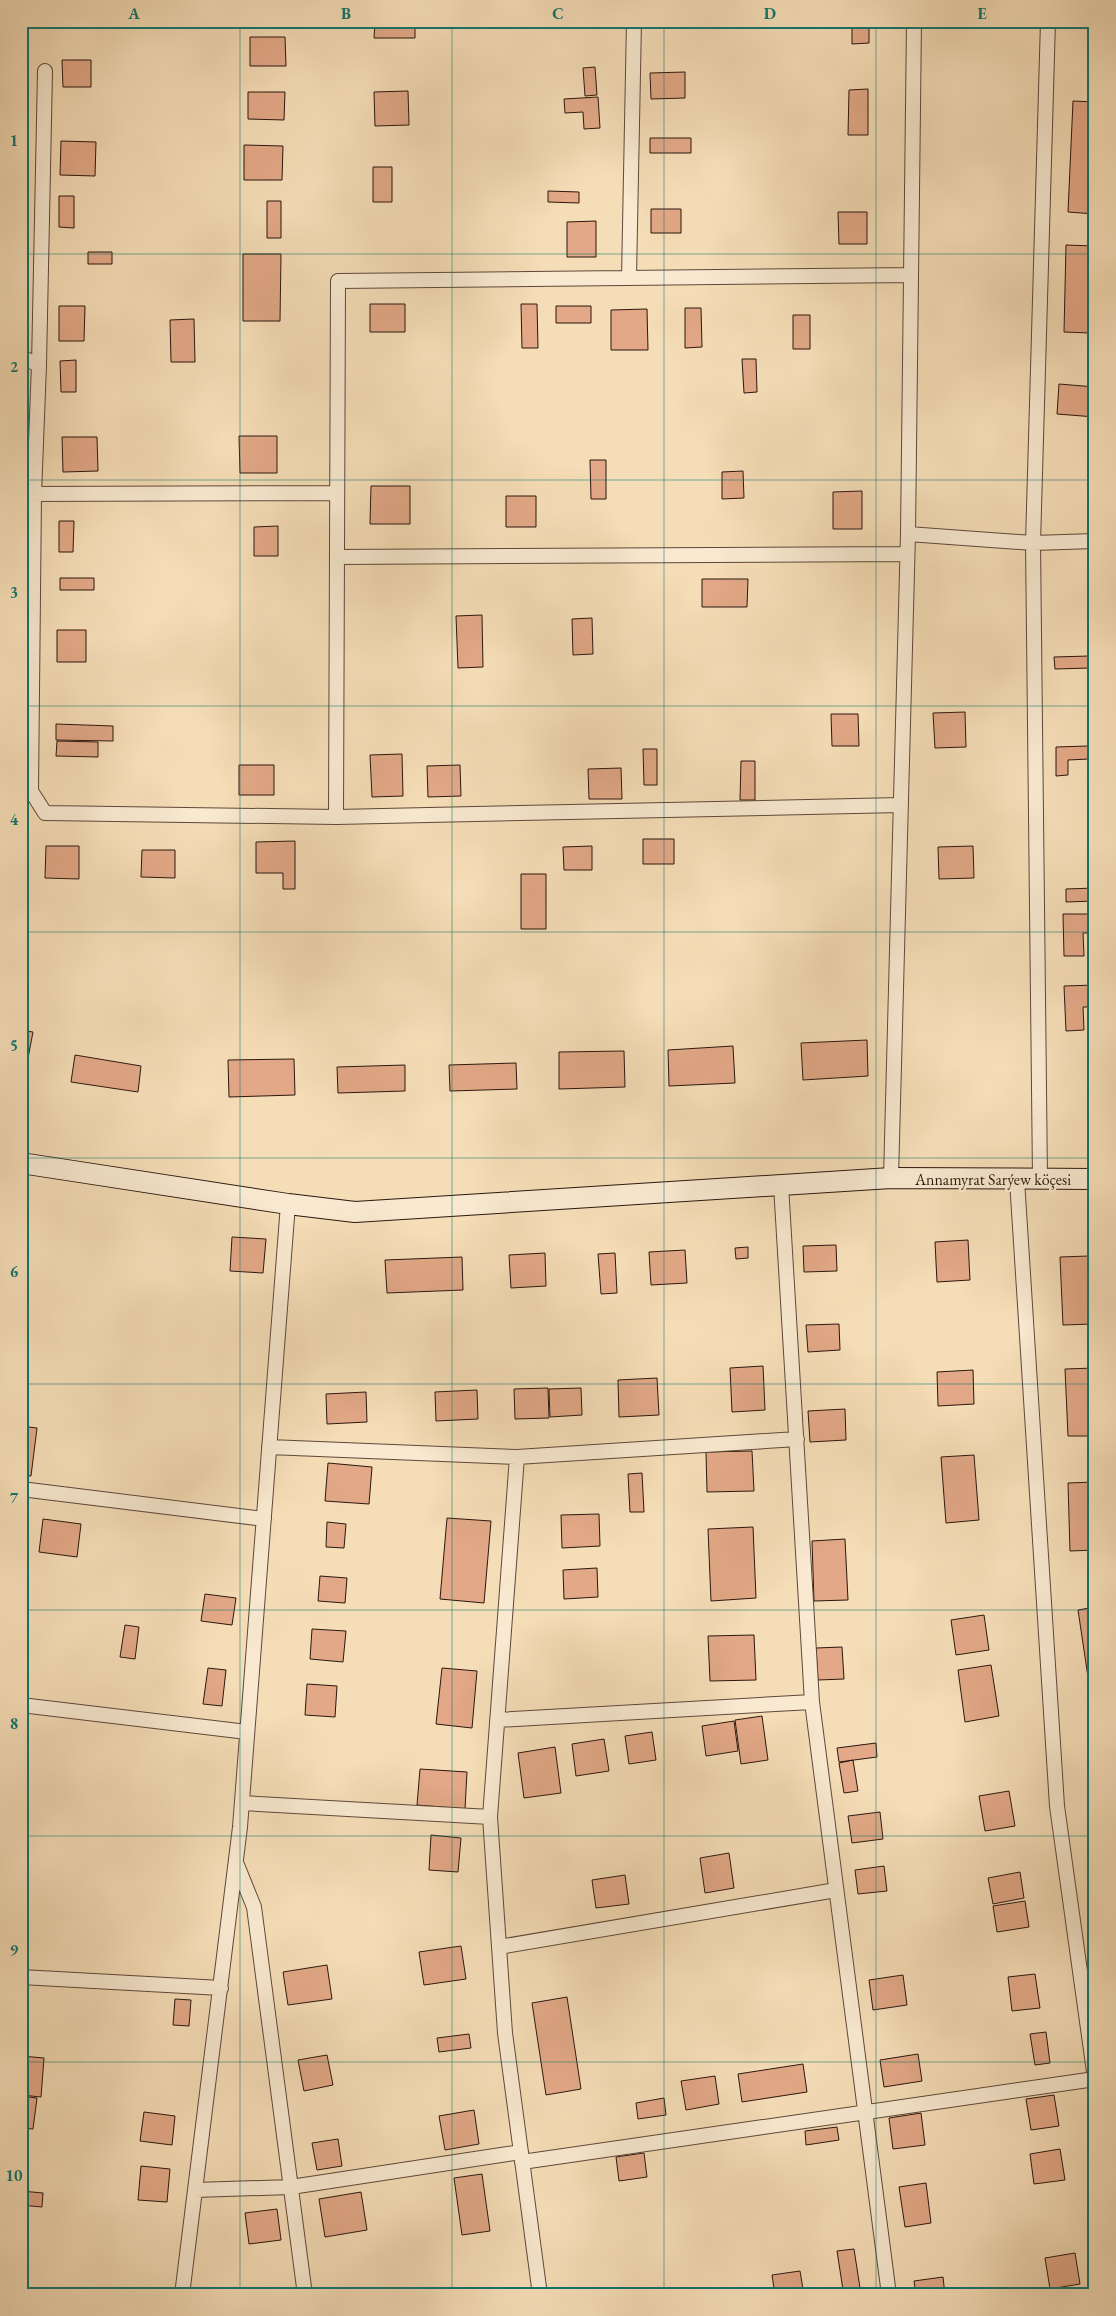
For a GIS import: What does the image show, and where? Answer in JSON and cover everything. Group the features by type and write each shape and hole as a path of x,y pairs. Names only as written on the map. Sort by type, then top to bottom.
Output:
{"street":[{"path":"629,278 634,21"},
{"path":"890,1178 908,534 914,21"},
{"path":"1040,1179 1033,542 1048,21"},
{"path":"45,71 39,365 28,494 26,791 45,813 336,817 901,805"},
{"path":"336,817 338,281 911,275"},
{"path":"21,357 39,365"},
{"path":"28,494 337,493"},
{"path":"908,534 1033,542 1095,541"},
{"path":"337,557 907,554"},
{"name":"Annamyrat Sarýew köçesi","path":"21,1163 288,1204 355,1212 890,1178 1017,1180 1095,1178"},
{"path":"195,2190 291,2187 864,2112 1095,2079 1057,1806 1017,1180"},
{"path":"781,1185 812,1702 889,2295"},
{"path":"182,2295 221,1988 242,1803 288,1204"},
{"path":"269,1447 517,1457 797,1439"},
{"path":"517,1457 490,1817 505,2033 540,2295"},
{"path":"21,1489 264,1519"},
{"path":"497,1720 812,1702"},
{"path":"21,1705 247,1732"},
{"path":"242,1803 490,1817"},
{"path":"236,1863 254,1907 305,2295"},
{"path":"499,1946 836,1890"},
{"path":"21,1977 221,1988"}],"building":[{"path":"65,21 83,21 83,25 66,25"},
{"path":"375,21 415,21 415,38 374,38"},
{"path":"852,21 869,21 869,43 852,44"},
{"path":"250,37 285,37 286,66 250,66"},
{"path":"62,60 91,60 91,87 63,87"},
{"path":"595,67 597,95 585,96 583,68"},
{"path":"685,72 685,98 651,99 650,73"},
{"path":"868,89 868,135 848,135 849,90"},
{"path":"408,91 409,125 375,126 374,92"},
{"path":"248,92 285,92 284,120 248,119"},
{"path":"598,97 600,128 584,129 583,112 565,113 564,99"},
{"path":"1073,101 1095,102 1095,214 1068,212"},
{"path":"650,138 691,138 691,153 650,153"},
{"path":"61,141 96,142 95,176 60,175"},
{"path":"244,145 283,146 282,180 244,180"},
{"path":"373,167 392,167 392,202 373,202"},
{"path":"548,191 579,192 579,203 548,202"},
{"path":"59,196 74,196 74,228 59,227"},
{"path":"267,201 281,201 281,238 267,238"},
{"path":"651,209 681,209 681,233 651,233"},
{"path":"838,212 867,212 867,244 839,244"},
{"path":"596,221 596,257 567,257 567,222"},
{"path":"1066,245 1093,246 1090,333 1064,332"},
{"path":"88,252 112,252 112,264 88,264"},
{"path":"243,254 281,254 280,321 243,321"},
{"path":"370,304 405,304 405,332 370,332"},
{"path":"521,304 537,304 538,348 522,348"},
{"path":"59,306 85,306 84,341 59,341"},
{"path":"556,306 591,306 591,323 556,323"},
{"path":"685,308 701,308 702,347 685,348"},
{"path":"647,309 648,350 611,350 611,310"},
{"path":"793,315 810,315 810,349 793,349"},
{"path":"194,319 195,362 171,362 170,320"},
{"path":"742,359 756,359 757,392 744,393"},
{"path":"76,360 76,392 61,392 60,361"},
{"path":"1059,384 1095,387 1095,417 1057,414"},
{"path":"239,436 277,436 277,473 240,473"},
{"path":"62,437 97,437 98,471 63,472"},
{"path":"590,460 606,460 606,499 591,499"},
{"path":"743,471 744,498 722,499 722,472"},
{"path":"371,486 410,486 410,524 370,524"},
{"path":"862,491 862,529 833,529 833,492"},
{"path":"506,496 536,496 536,527 506,527"},
{"path":"59,521 74,521 73,552 59,552"},
{"path":"278,526 278,556 254,556 254,527"},
{"path":"60,578 94,578 94,590 60,590"},
{"path":"702,579 748,579 747,607 702,607"},
{"path":"482,615 483,667 458,668 456,616"},
{"path":"592,618 593,654 573,655 572,619"},
{"path":"57,630 86,630 86,662 57,662"},
{"path":"1089,656 1090,668 1055,669 1054,657"},
{"path":"965,712 966,747 935,748 933,713"},
{"path":"831,714 858,714 859,746 832,746"},
{"path":"56,724 113,726 113,741 56,740"},
{"path":"57,741 98,742 98,757 56,756"},
{"path":"1088,746 1089,759 1068,760 1068,775 1056,776 1056,747"},
{"path":"643,749 657,749 657,785 644,785"},
{"path":"402,754 403,796 372,797 370,755"},
{"path":"741,761 755,761 755,800 740,800"},
{"path":"239,765 274,765 274,795 239,795"},
{"path":"460,765 461,796 428,797 427,766"},
{"path":"621,768 622,799 589,799 588,769"},
{"path":"643,839 674,839 674,864 643,864"},
{"path":"295,841 295,889 283,889 283,873 256,873 256,842"},
{"path":"46,846 79,846 79,879 45,878"},
{"path":"592,846 592,870 564,870 563,847"},
{"path":"973,846 974,878 939,879 938,847"},
{"path":"142,850 175,850 175,878 141,877"},
{"path":"521,874 546,874 546,929 521,929"},
{"path":"1095,888 1095,901 1066,902 1066,889"},
{"path":"1063,914 1095,914 1095,933 1083,933 1084,956 1064,956"},
{"path":"1095,985 1095,1007 1083,1007 1084,1030 1066,1031 1064,986"},
{"path":"21,1030 33,1032 25,1074 21,1073"},
{"path":"867,1040 868,1076 803,1080 801,1043"},
{"path":"733,1046 735,1083 669,1086 668,1050"},
{"path":"624,1051 625,1087 559,1089 559,1052"},
{"path":"75,1055 141,1066 138,1092 71,1082"},
{"path":"294,1059 295,1095 229,1097 228,1060"},
{"path":"516,1063 517,1089 450,1091 449,1065"},
{"path":"405,1065 405,1091 338,1093 337,1067"},
{"path":"232,1237 266,1239 263,1273 230,1271"},
{"path":"968,1240 970,1280 937,1282 935,1242"},
{"path":"836,1245 837,1271 804,1272 803,1246"},
{"path":"748,1247 748,1258 736,1259 735,1248"},
{"path":"685,1250 687,1283 651,1285 649,1252"},
{"path":"545,1253 546,1286 511,1288 509,1255"},
{"path":"615,1253 617,1293 601,1294 598,1254"},
{"path":"1089,1256 1092,1324 1063,1325 1060,1257"},
{"path":"462,1257 463,1290 387,1293 385,1260"},
{"path":"839,1324 840,1350 808,1352 806,1325"},
{"path":"763,1366 765,1410 732,1412 730,1368"},
{"path":"1094,1368 1095,1436 1068,1436 1065,1369"},
{"path":"973,1370 974,1404 938,1406 937,1372"},
{"path":"657,1378 659,1415 619,1417 618,1380"},
{"path":"548,1388 549,1418 515,1419 514,1389"},
{"path":"581,1388 582,1415 550,1417 549,1389"},
{"path":"477,1390 478,1419 436,1421 435,1392"},
{"path":"366,1392 367,1422 327,1424 326,1394"},
{"path":"845,1409 846,1440 810,1442 808,1411"},
{"path":"21,1426 37,1428 31,1476 21,1475"},
{"path":"752,1451 754,1491 707,1492 706,1452"},
{"path":"974,1455 979,1520 946,1523 941,1457"},
{"path":"328,1463 372,1467 369,1504 325,1501"},
{"path":"642,1473 644,1512 630,1512 628,1474"},
{"path":"1095,1482 1095,1550 1070,1551 1068,1483"},
{"path":"599,1514 600,1546 562,1548 561,1515"},
{"path":"447,1518 491,1521 484,1603 440,1599"},
{"path":"43,1519 81,1524 77,1557 39,1552"},
{"path":"327,1522 346,1524 344,1548 326,1547"},
{"path":"753,1527 756,1598 711,1601 708,1529"},
{"path":"845,1539 848,1600 814,1601 812,1541"},
{"path":"597,1568 598,1597 564,1599 563,1570"},
{"path":"320,1576 347,1578 345,1603 318,1601"},
{"path":"205,1594 236,1598 232,1625 201,1621"},
{"path":"1095,1607 1095,1676 1088,1677 1078,1610"},
{"path":"984,1615 989,1650 956,1655 951,1620"},
{"path":"125,1625 139,1627 135,1659 120,1657"},
{"path":"312,1629 346,1631 343,1662 310,1659"},
{"path":"754,1635 756,1680 710,1681 708,1636"},
{"path":"842,1647 844,1679 818,1680 816,1648"},
{"path":"991,1665 999,1716 965,1722 958,1670"},
{"path":"208,1668 226,1670 222,1706 203,1704"},
{"path":"442,1668 477,1671 472,1728 436,1724"},
{"path":"307,1684 337,1686 335,1717 305,1715"},
{"path":"1095,1702 1095,1723 1091,1703"},
{"path":"762,1716 768,1760 741,1764 735,1720"},
{"path":"734,1721 738,1751 706,1756 702,1726"},
{"path":"652,1732 656,1760 629,1764 625,1736"},
{"path":"604,1739 609,1771 576,1776 572,1744"},
{"path":"876,1743 877,1757 839,1762 837,1748"},
{"path":"555,1747 561,1793 524,1798 518,1753"},
{"path":"853,1760 858,1791 844,1793 839,1763"},
{"path":"420,1769 467,1772 465,1809 417,1805"},
{"path":"1009,1791 1015,1826 985,1831 979,1796"},
{"path":"880,1812 883,1839 852,1843 848,1816"},
{"path":"431,1835 461,1838 458,1872 429,1870"},
{"path":"729,1853 734,1888 705,1893 700,1858"},
{"path":"884,1866 887,1891 858,1894 855,1870"},
{"path":"1020,1872 1024,1898 993,1904 988,1878"},
{"path":"625,1875 629,1904 596,1908 592,1880"},
{"path":"1025,1901 1029,1927 997,1932 993,1906"},
{"path":"461,1946 466,1979 424,1985 419,1952"},
{"path":"327,1965 332,1999 288,2005 283,1972"},
{"path":"1035,1974 1040,2008 1012,2011 1008,1977"},
{"path":"903,1975 907,2005 873,2010 869,1980"},
{"path":"567,1997 581,2089 546,2095 532,2003"},
{"path":"175,1999 191,2000 189,2026 173,2025"},
{"path":"1046,2032 1050,2063 1035,2065 1030,2034"},
{"path":"469,2034 471,2048 439,2052 437,2038"},
{"path":"918,2054 922,2081 884,2087 880,2060"},
{"path":"327,2055 333,2085 304,2091 298,2060"},
{"path":"21,2056 44,2058 41,2097 21,2095"},
{"path":"803,2064 807,2092 742,2102 738,2074"},
{"path":"715,2076 719,2104 686,2110 681,2081"},
{"path":"1054,2095 1059,2126 1031,2130 1026,2099"},
{"path":"21,2096 37,2098 33,2129 21,2128"},
{"path":"664,2098 666,2115 638,2119 636,2103"},
{"path":"474,2110 479,2144 445,2150 439,2116"},
{"path":"144,2112 175,2116 172,2145 140,2141"},
{"path":"921,2113 925,2145 893,2149 889,2118"},
{"path":"837,2127 839,2140 806,2145 805,2131"},
{"path":"338,2139 342,2166 317,2170 312,2143"},
{"path":"1060,2149 1065,2180 1034,2184 1030,2154"},
{"path":"644,2153 647,2177 619,2181 616,2157"},
{"path":"141,2166 170,2169 167,2202 138,2200"},
{"path":"482,2174 490,2231 462,2235 454,2178"},
{"path":"926,2183 931,2223 905,2227 899,2187"},
{"path":"21,2191 43,2193 42,2207 21,2205"},
{"path":"361,2192 367,2230 325,2237 319,2199"},
{"path":"277,2209 281,2240 249,2244 245,2213"},
{"path":"854,2249 860,2288 843,2290 837,2251"},
{"path":"1075,2253 1080,2284 1050,2289 1045,2258"},
{"path":"800,2271 804,2295 775,2295 772,2275"},
{"path":"943,2277 945,2295 916,2295 914,2281"},
{"path":"605,2292 606,2295 589,2295"}]}
